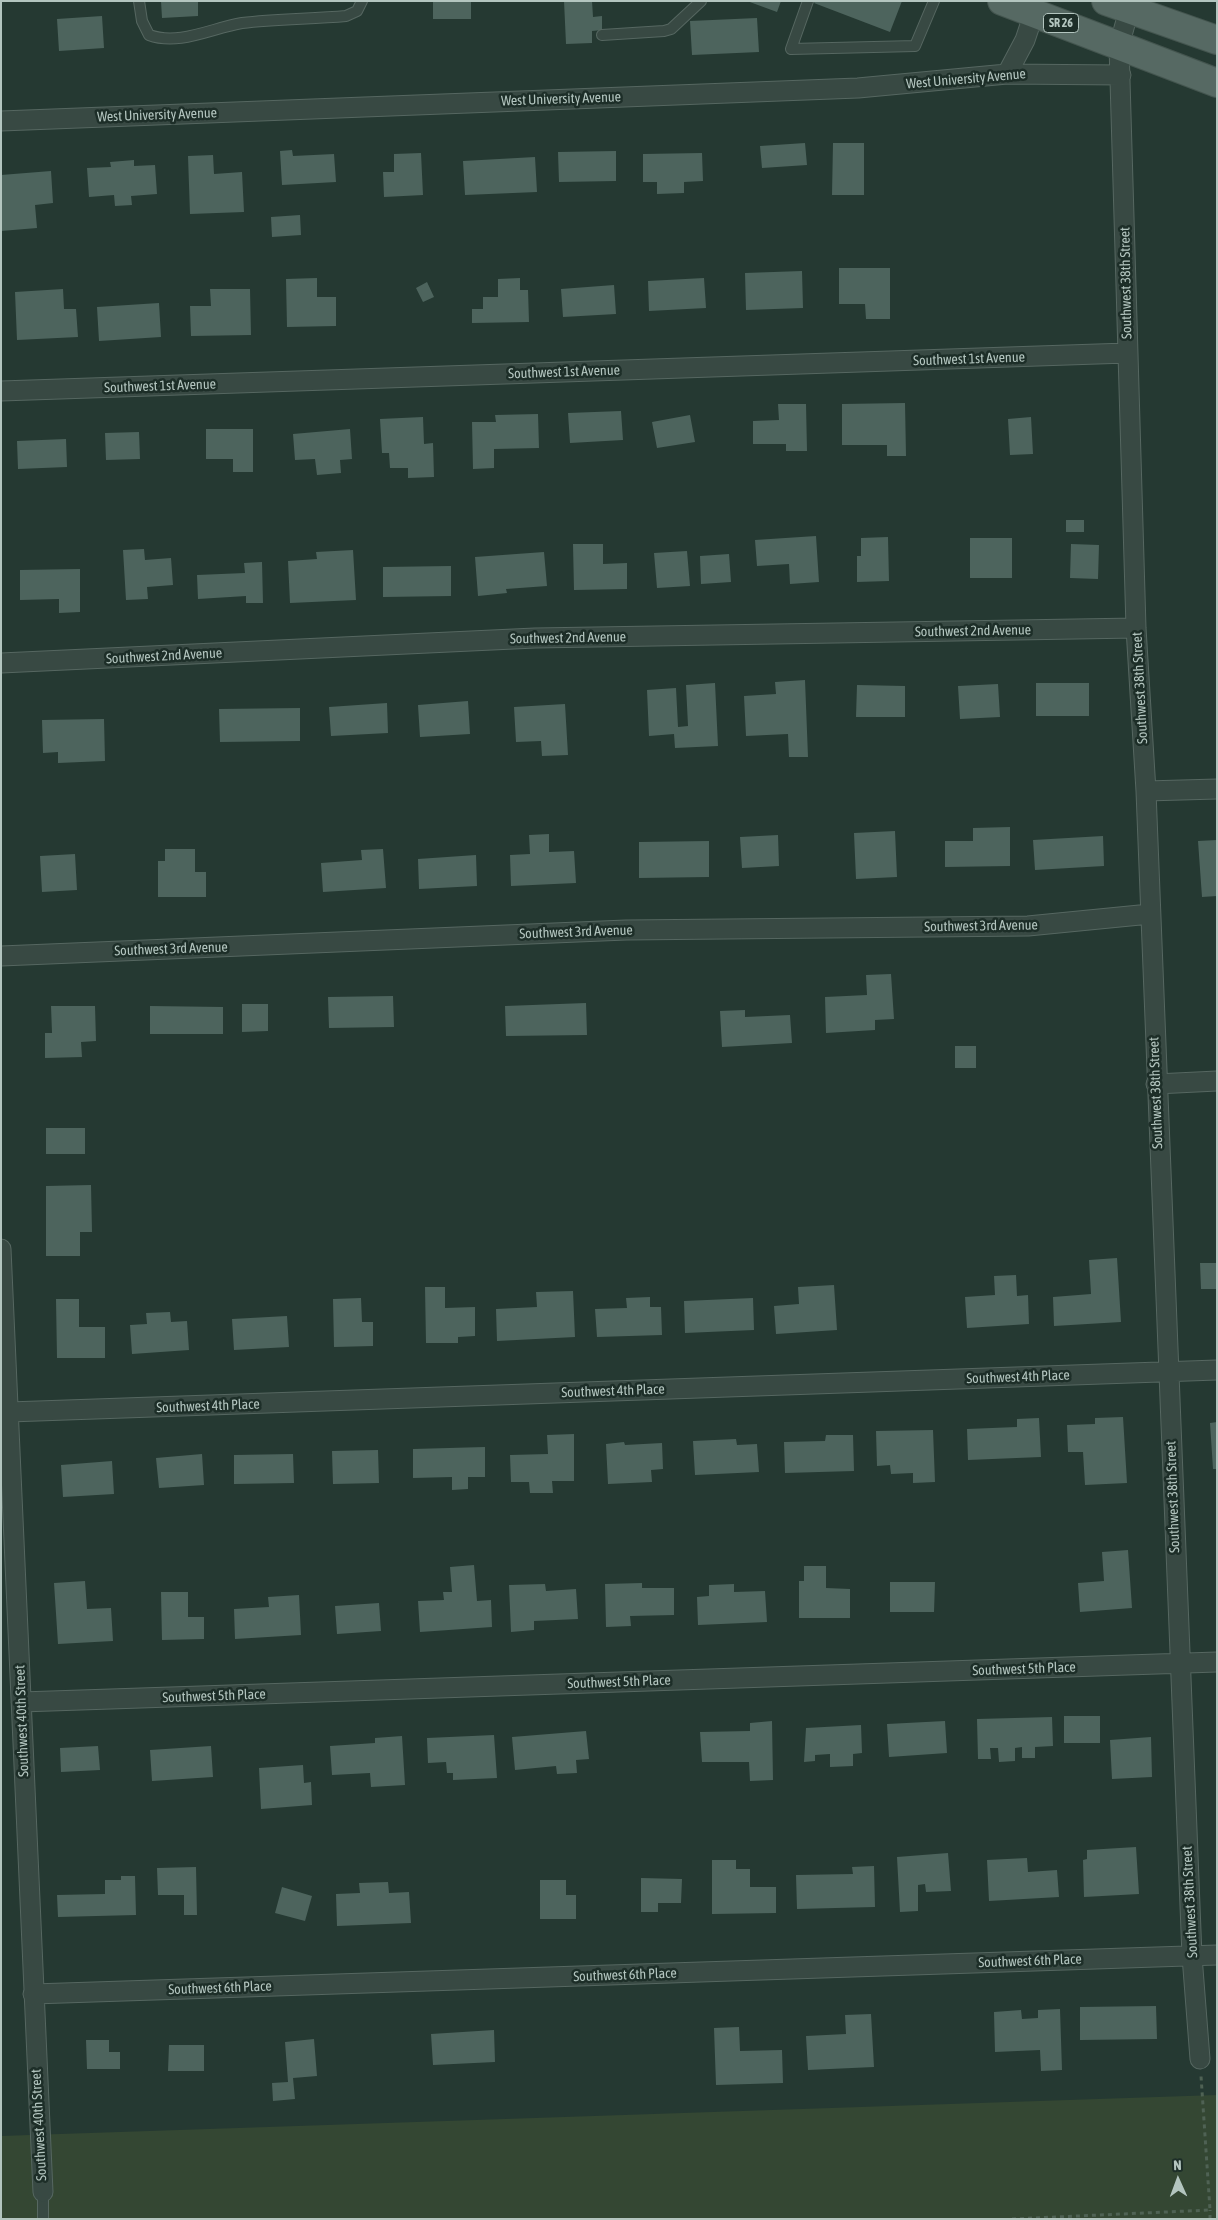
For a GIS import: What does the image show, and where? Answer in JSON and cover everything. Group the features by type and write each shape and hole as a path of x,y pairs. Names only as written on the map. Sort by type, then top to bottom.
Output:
{"main road":[{"name":"SR 26","path":"1002,1 1217,84"},
{"path":"1121,4 1217,40"}],"street":[{"name":"Southwest 38th Street","path":"1121,4 1119,46 1136,628 1146,791 1156,1084 1192,1956 1200,2059"},
{"path":"1007,74 1025,40 1034,13"},
{"name":"West University Avenue","path":"1,121 858,88 1007,74 1121,75"},
{"name":"Southwest 1st Avenue","path":"1,391 1127,353"},
{"name":"Southwest 2nd Avenue","path":"1,663 535,638 1136,628"},
{"path":"1146,791 1217,789"},
{"name":"Southwest 3rd Avenue","path":"1,956 626,930 1028,926 1150,914"},
{"path":"1156,1084 1217,1081"},
{"name":"Southwest 40th Street","path":"1,1249 9,1412 8,1538 22,1702 42,2192"},
{"name":"Southwest 4th Place","path":"9,1412 1217,1370"},
{"name":"Southwest 5th Place","path":"22,1702 1217,1662"},
{"name":"Southwest 6th Place","path":"33,1994 1217,1955"}],"lane":[{"path":"139,1 142,21 149,35 159,39 173,39 245,23 346,16 357,11 362,1"},
{"path":"602,34 672,29 701,1"},
{"path":"808,1 791,49 915,46 934,1"},
{"path":"42,2192 43,2219"}],"path":[{"path":"1200,2059 1210,2219"},
{"path":"1012,2219 1210,2210"}],"green space":[{"path":"1217,2095 1217,2219 1,2219 1,2136"}],"building":[{"path":"161,1 198,1 198,16 162,18"},
{"path":"433,1 471,1 471,19 433,19"},
{"path":"564,1 592,1 593,17 602,16 602,30 592,31 592,43 566,44"},
{"path":"747,1 781,1 777,12"},
{"path":"815,1 902,1 890,32 814,3"},
{"path":"102,16 104,48 59,51 57,19"},
{"path":"757,18 759,52 692,55 690,21"},
{"path":"805,143 807,165 762,168 760,146"},
{"path":"833,143 864,143 864,195 832,195"},
{"path":"292,150 293,156 334,154 336,182 282,185 280,151"},
{"path":"616,151 616,181 559,182 558,152"},
{"path":"421,153 423,195 384,197 383,172 394,172 394,154"},
{"path":"702,153 703,181 684,182 684,193 657,194 657,182 643,182 643,154"},
{"path":"213,155 214,174 242,172 244,212 190,214 188,156"},
{"path":"535,157 537,192 465,195 463,161"},
{"path":"134,160 134,166 155,165 157,194 131,196 132,205 115,206 114,195 89,197 87,168 111,167 110,162"},
{"path":"51,171 53,203 35,205 37,228 1,231 1,175"},
{"path":"300,215 301,235 272,237 271,217"},
{"path":"839,268 890,268 890,319 866,319 865,304 839,304"},
{"path":"802,271 803,308 746,310 745,273"},
{"path":"317,278 317,297 336,297 336,326 287,327 286,279"},
{"path":"520,278 520,290 528,290 529,322 472,323 472,309 483,309 483,297 498,297 498,279"},
{"path":"704,278 706,308 649,311 648,281"},
{"path":"427,282 434,297 423,302 416,288"},
{"path":"614,285 616,314 563,317 561,289"},
{"path":"63,289 64,309 76,309 78,337 17,340 15,292"},
{"path":"210,289 250,289 251,335 191,336 190,306 211,306"},
{"path":"159,303 161,337 99,341 97,307"},
{"path":"905,403 906,456 887,456 887,445 842,445 842,404"},
{"path":"778,404 806,404 807,451 786,451 786,444 753,444 753,421 779,420"},
{"path":"621,411 623,440 570,443 568,413"},
{"path":"538,414 539,448 494,449 494,468 473,469 472,422 496,422 495,415"},
{"path":"690,415 695,442 657,448 652,422"},
{"path":"423,417 424,444 433,443 434,477 408,478 408,468 390,468 389,453 382,453 380,419"},
{"path":"1031,417 1033,454 1010,455 1008,419"},
{"path":"206,429 253,429 253,472 233,472 233,459 206,459"},
{"path":"350,429 352,459 340,460 341,473 317,475 315,459 295,460 293,434"},
{"path":"139,432 140,459 106,460 105,433"},
{"path":"66,439 67,467 18,469 17,441"},
{"path":"1066,520 1084,520 1084,532 1066,532"},
{"path":"816,536 819,582 790,584 789,564 757,566 755,540"},
{"path":"888,537 889,581 857,582 857,556 861,556 861,538"},
{"path":"970,538 1012,538 1012,578 970,578"},
{"path":"573,544 603,544 603,564 627,563 627,589 574,590"},
{"path":"1071,544 1099,545 1098,579 1070,578"},
{"path":"144,549 145,560 171,558 173,585 147,587 148,599 126,600 123,550"},
{"path":"353,550 356,600 290,603 288,561 317,559 316,552"},
{"path":"687,551 690,586 657,588 654,553"},
{"path":"544,552 547,586 506,589 507,593 478,596 475,557"},
{"path":"729,554 731,582 701,584 700,556"},
{"path":"262,562 263,603 246,603 246,596 198,599 197,575 245,573 244,563"},
{"path":"451,566 451,596 383,597 383,567"},
{"path":"80,569 80,612 59,613 59,599 20,600 20,570"},
{"path":"805,680 808,757 789,757 788,734 746,736 744,696 776,694 775,682"},
{"path":"715,683 718,746 675,748 674,734 649,736 647,690 676,688 678,727 688,726 686,685"},
{"path":"1036,683 1089,683 1089,716 1036,716"},
{"path":"998,684 1000,717 960,719 958,686"},
{"path":"857,685 905,686 905,717 856,717"},
{"path":"468,701 470,734 420,737 418,705"},
{"path":"387,703 388,733 331,736 329,707"},
{"path":"565,704 568,755 542,756 541,741 516,742 514,707"},
{"path":"300,708 300,741 220,742 219,709"},
{"path":"104,719 105,761 58,763 58,752 43,753 42,720"},
{"path":"1010,827 1010,866 945,867 945,841 973,841 973,828"},
{"path":"895,831 897,877 856,879 854,833"},
{"path":"549,834 549,852 574,851 576,883 511,886 510,855 530,854 529,835"},
{"path":"778,835 779,866 742,868 740,837"},
{"path":"1103,836 1104,866 1035,870 1033,840"},
{"path":"1217,840 1217,896 1202,897 1198,841"},
{"path":"709,841 709,877 639,878 639,842"},
{"path":"165,849 195,849 195,872 206,872 206,897 158,897 158,861 165,861"},
{"path":"383,849 386,888 323,892 321,863 362,860 361,850"},
{"path":"75,854 77,890 42,892 40,856"},
{"path":"476,855 477,886 419,889 418,859"},
{"path":"891,974 894,1019 875,1020 875,1030 826,1033 825,997 867,995 866,975"},
{"path":"393,996 394,1027 329,1028 328,997"},
{"path":"586,1003 587,1035 506,1036 505,1006"},
{"path":"242,1004 268,1004 268,1031 242,1032"},
{"path":"51,1006 95,1006 96,1041 81,1042 82,1057 45,1058 45,1033 52,1033"},
{"path":"150,1006 223,1007 223,1034 150,1034"},
{"path":"745,1010 745,1017 790,1015 792,1043 722,1047 720,1011"},
{"path":"955,1046 976,1046 976,1068 955,1068"},
{"path":"46,1128 85,1128 85,1154 46,1154"},
{"path":"91,1185 92,1232 80,1232 80,1256 46,1256 46,1186"},
{"path":"1117,1258 1121,1322 1054,1326 1053,1297 1091,1294 1089,1260"},
{"path":"1200,1263 1217,1263 1217,1289 1201,1289"},
{"path":"1016,1275 1017,1296 1028,1295 1029,1324 967,1328 965,1297 995,1295 994,1276"},
{"path":"834,1285 837,1330 776,1334 774,1306 799,1304 798,1287"},
{"path":"425,1287 445,1287 445,1308 475,1307 475,1336 458,1337 458,1343 426,1343"},
{"path":"573,1291 575,1337 497,1341 496,1309 537,1307 536,1292"},
{"path":"650,1297 650,1307 661,1307 662,1335 597,1337 595,1309 627,1308 626,1298"},
{"path":"361,1298 362,1322 373,1322 373,1346 334,1347 333,1299"},
{"path":"753,1298 754,1330 685,1333 684,1301"},
{"path":"56,1299 79,1299 79,1327 105,1327 105,1358 57,1358"},
{"path":"170,1312 171,1322 187,1321 189,1350 132,1354 130,1325 147,1324 146,1313"},
{"path":"287,1316 289,1347 234,1350 232,1319"},
{"path":"1123,1417 1127,1483 1085,1485 1083,1452 1068,1452 1067,1425 1095,1424 1095,1418"},
{"path":"1039,1418 1041,1457 968,1460 967,1429 1017,1427 1017,1419"},
{"path":"1217,1422 1217,1469 1213,1469 1210,1423"},
{"path":"933,1430 935,1482 913,1483 913,1473 891,1474 890,1465 877,1466 876,1431"},
{"path":"574,1434 574,1481 552,1481 553,1493 530,1493 529,1482 511,1482 510,1455 548,1454 547,1435"},
{"path":"826,1435 853,1435 854,1471 785,1473 784,1442 825,1441"},
{"path":"736,1439 737,1445 757,1444 759,1472 695,1475 693,1441"},
{"path":"624,1442 625,1445 662,1443 663,1469 651,1470 652,1482 608,1484 606,1444"},
{"path":"485,1447 485,1477 468,1477 468,1489 452,1490 452,1477 413,1478 413,1449"},
{"path":"378,1450 379,1483 333,1484 332,1451"},
{"path":"202,1454 204,1485 159,1488 156,1458"},
{"path":"293,1454 294,1483 234,1484 234,1455"},
{"path":"112,1461 114,1494 63,1497 61,1465"},
{"path":"1128,1550 1132,1608 1080,1612 1078,1583 1104,1581 1102,1552"},
{"path":"474,1565 477,1601 491,1600 492,1627 420,1632 418,1601 444,1600 443,1592 452,1592 450,1567"},
{"path":"804,1566 826,1566 826,1588 850,1589 850,1618 799,1618 799,1581 804,1581"},
{"path":"85,1581 87,1609 111,1608 113,1641 58,1644 54,1583"},
{"path":"890,1582 935,1582 934,1612 890,1612"},
{"path":"642,1583 642,1588 674,1588 674,1615 630,1616 631,1626 606,1627 605,1584"},
{"path":"545,1584 546,1591 576,1589 578,1619 534,1621 534,1630 511,1632 509,1585"},
{"path":"734,1584 734,1592 765,1591 767,1622 698,1625 697,1597 709,1596 709,1585"},
{"path":"161,1592 188,1592 188,1617 204,1617 204,1639 162,1640"},
{"path":"299,1595 301,1635 235,1639 234,1609 269,1607 268,1597"},
{"path":"379,1603 381,1631 337,1634 335,1606"},
{"path":"1064,1716 1100,1716 1100,1743 1064,1743"},
{"path":"1052,1717 1053,1746 1035,1747 1035,1758 1022,1758 1022,1747 1015,1748 1015,1761 999,1762 998,1748 990,1748 991,1759 978,1759 977,1719"},
{"path":"772,1721 773,1780 750,1781 749,1762 702,1762 700,1732 750,1731 750,1723"},
{"path":"945,1721 947,1753 889,1757 887,1724"},
{"path":"861,1725 862,1753 853,1754 853,1766 830,1767 830,1754 815,1755 815,1761 804,1762 806,1728"},
{"path":"586,1731 589,1759 576,1760 577,1773 557,1774 556,1766 515,1770 512,1737"},
{"path":"494,1735 497,1778 453,1780 453,1773 447,1773 446,1762 428,1763 427,1738"},
{"path":"402,1736 405,1785 371,1787 370,1773 332,1775 330,1746 375,1743 375,1738"},
{"path":"1151,1737 1152,1777 1112,1779 1110,1740"},
{"path":"98,1746 100,1770 61,1772 60,1748"},
{"path":"211,1746 213,1777 152,1781 150,1750"},
{"path":"303,1765 304,1783 311,1782 312,1805 261,1809 259,1768"},
{"path":"1136,1847 1139,1894 1084,1897 1083,1860 1087,1859 1087,1850"},
{"path":"948,1853 951,1891 926,1892 925,1884 918,1885 918,1911 900,1912 897,1857"},
{"path":"1027,1858 1028,1872 1057,1870 1059,1897 989,1901 987,1860"},
{"path":"712,1860 736,1860 736,1869 750,1869 750,1887 776,1887 776,1913 712,1914"},
{"path":"874,1866 875,1907 797,1909 796,1875 853,1874 852,1867"},
{"path":"196,1867 197,1915 184,1915 184,1895 158,1895 157,1868"},
{"path":"121,1876 135,1876 136,1915 58,1917 57,1895 105,1894 105,1880 121,1880"},
{"path":"641,1878 682,1879 681,1903 658,1903 658,1912 641,1912"},
{"path":"540,1880 566,1880 566,1895 576,1895 576,1919 540,1919"},
{"path":"388,1882 389,1893 409,1892 411,1923 337,1926 336,1894 360,1893 359,1883"},
{"path":"282,1887 312,1896 305,1921 275,1913"},
{"path":"1156,2006 1157,2039 1080,2040 1080,2007"},
{"path":"1060,2009 1062,2070 1041,2071 1040,2050 995,2052 994,2012 1021,2010 1022,2019 1038,2018 1038,2010"},
{"path":"871,2014 874,2067 808,2070 806,2036 846,2034 845,2015"},
{"path":"739,2027 740,2051 782,2050 783,2083 716,2085 714,2028"},
{"path":"494,2030 495,2062 433,2065 431,2034"},
{"path":"314,2039 317,2076 293,2078 295,2099 273,2101 272,2083 288,2082 285,2042"},
{"path":"86,2040 109,2040 109,2052 120,2052 120,2069 87,2069"},
{"path":"169,2045 204,2045 204,2071 168,2071"}]}
